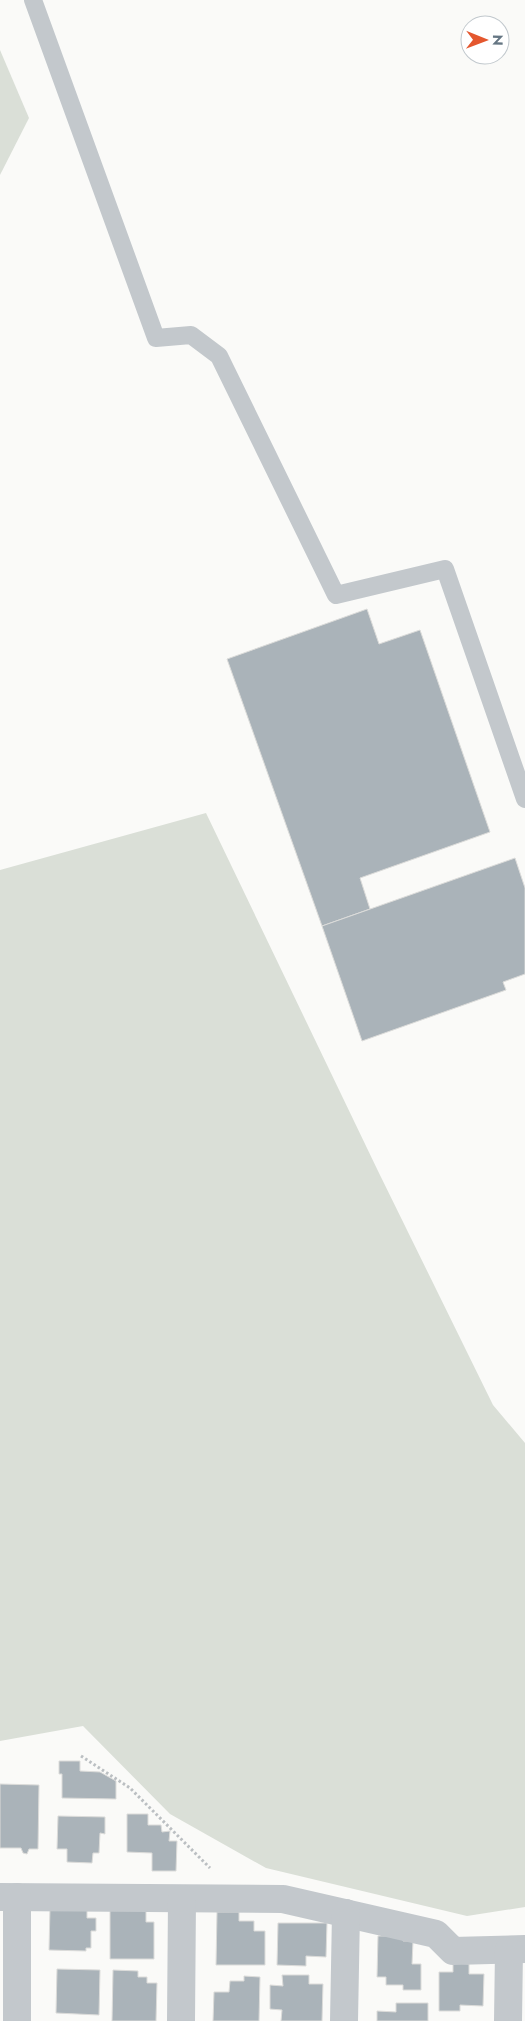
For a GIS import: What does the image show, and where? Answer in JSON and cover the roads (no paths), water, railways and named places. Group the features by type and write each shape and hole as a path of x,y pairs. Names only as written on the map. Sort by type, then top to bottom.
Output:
{"street":[{"path":"17,2021 9,1897 283,1900 436,1934 454,1951 517,1950 508,2021"},
{"path":"180,2021 182,1899"},
{"path":"344,2021 346,1914"}],"lane":[{"path":"33,0 156,338 190,335 218,356 336,595 445,569 525,800"}]}
